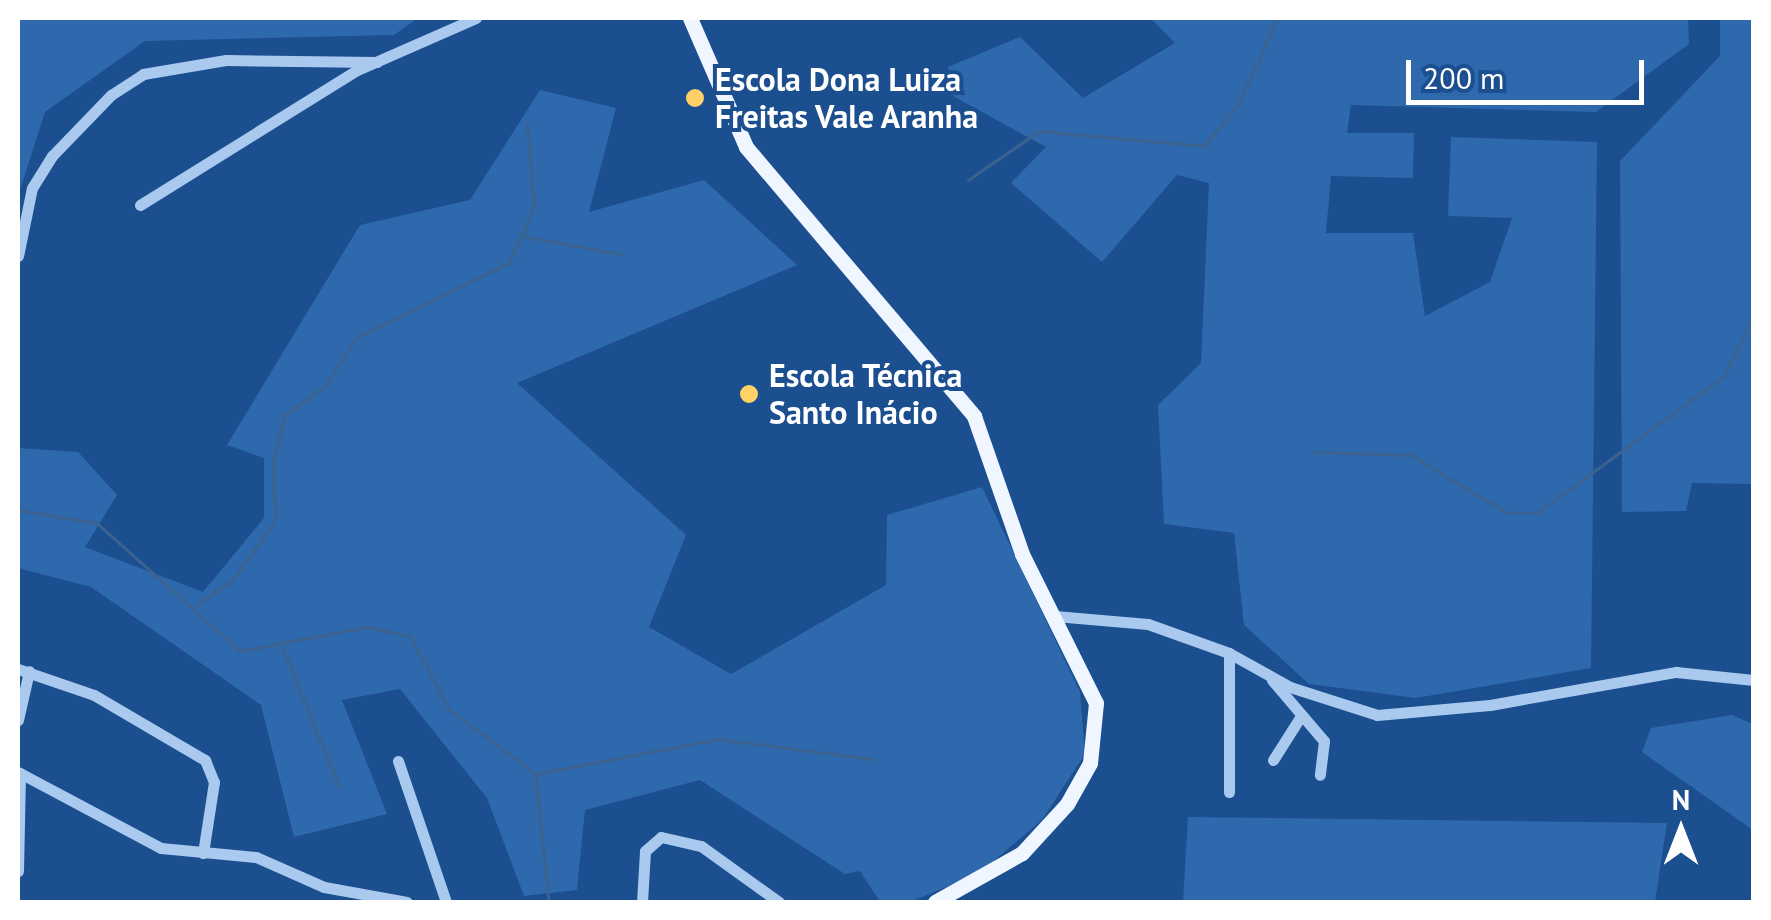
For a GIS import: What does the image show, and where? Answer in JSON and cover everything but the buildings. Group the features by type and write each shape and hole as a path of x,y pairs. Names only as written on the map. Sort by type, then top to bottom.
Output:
{"main road":[{"path":"690,18 746,148 968,406 999,498 1096,704 1080,787 1022,853 934,902"}],"street":[{"path":"140,206 377,62 476,18"},
{"path":"18,256 32,188 52,156 111,95 143,74 226,60 377,62"},
{"path":"1054,616 1148,624 1228,654 1270,676 1377,714 1490,705 1676,672 1754,680"},
{"path":"1064,635 1091,620"},
{"path":"1228,654 1229,792"},
{"path":"18,720 23,670 94,695 211,766 203,853"},
{"path":"1270,676 1299,719 1325,746 1320,775"},
{"path":"1272,760 1299,719"},
{"path":"398,760 446,902"},
{"path":"18,871 19,772 161,848 256,857 324,887 407,902"},
{"path":"642,902 645,851 660,837 701,846 779,902"}],"shaded area":[{"path":"18,18 418,18 394,35 145,41 45,112 18,196"},
{"path":"1150,18 1688,18 1689,44 1596,112 1351,105 1347,133 1414,133 1413,178 1331,176 1326,233 1413,233 1425,316 1490,282 1512,218 1448,216 1451,137 1597,142 1591,668 1416,698 1309,684 1244,625 1234,533 1164,524 1158,405 1201,363 1209,183 1177,175 1102,262 1011,183 1046,147 953,96 948,67 1020,37 1083,98 1175,43"},
{"path":"1720,18 1753,18 1753,484 1692,483 1686,511 1622,512 1620,161 1720,56"},
{"path":"540,90 616,108 589,212 704,180 797,265 517,383 686,535 649,627 731,674 886,585 887,515 982,487 1080,692 1085,754 1042,820 978,874 910,902 880,902 860,871 845,874 700,780 585,810 577,890 524,896 487,798 400,689 342,700 387,814 294,837 261,705 91,587 18,568 18,448 78,452 117,495 85,547 203,592 264,518 264,458 227,445 360,225 470,200"},
{"path":"1732,715 1753,724 1753,830 1642,752 1651,728"},
{"path":"1188,817 1667,823 1655,902 1183,902"}],"waterway":[{"path":"968,180 1039,131 1204,146 1239,104 1277,18"},
{"path":"195,606 233,580 275,521 273,462 285,415 325,386 357,337 509,263 534,207 527,124"},
{"path":"523,236 620,254"},
{"path":"1315,452 1411,455 1507,513 1537,513 1724,376 1754,316"},
{"path":"18,510 97,523 240,651 366,627 410,636 450,710 536,774 718,739 873,759"},
{"path":"281,643 339,786"},
{"path":"536,775 549,902"}],"place":[{"name":"Escola Dona Luiza Freitas Vale Aranha","path":"695,98"},
{"name":"Escola Técnica Santo Inácio","path":"749,394"}]}
